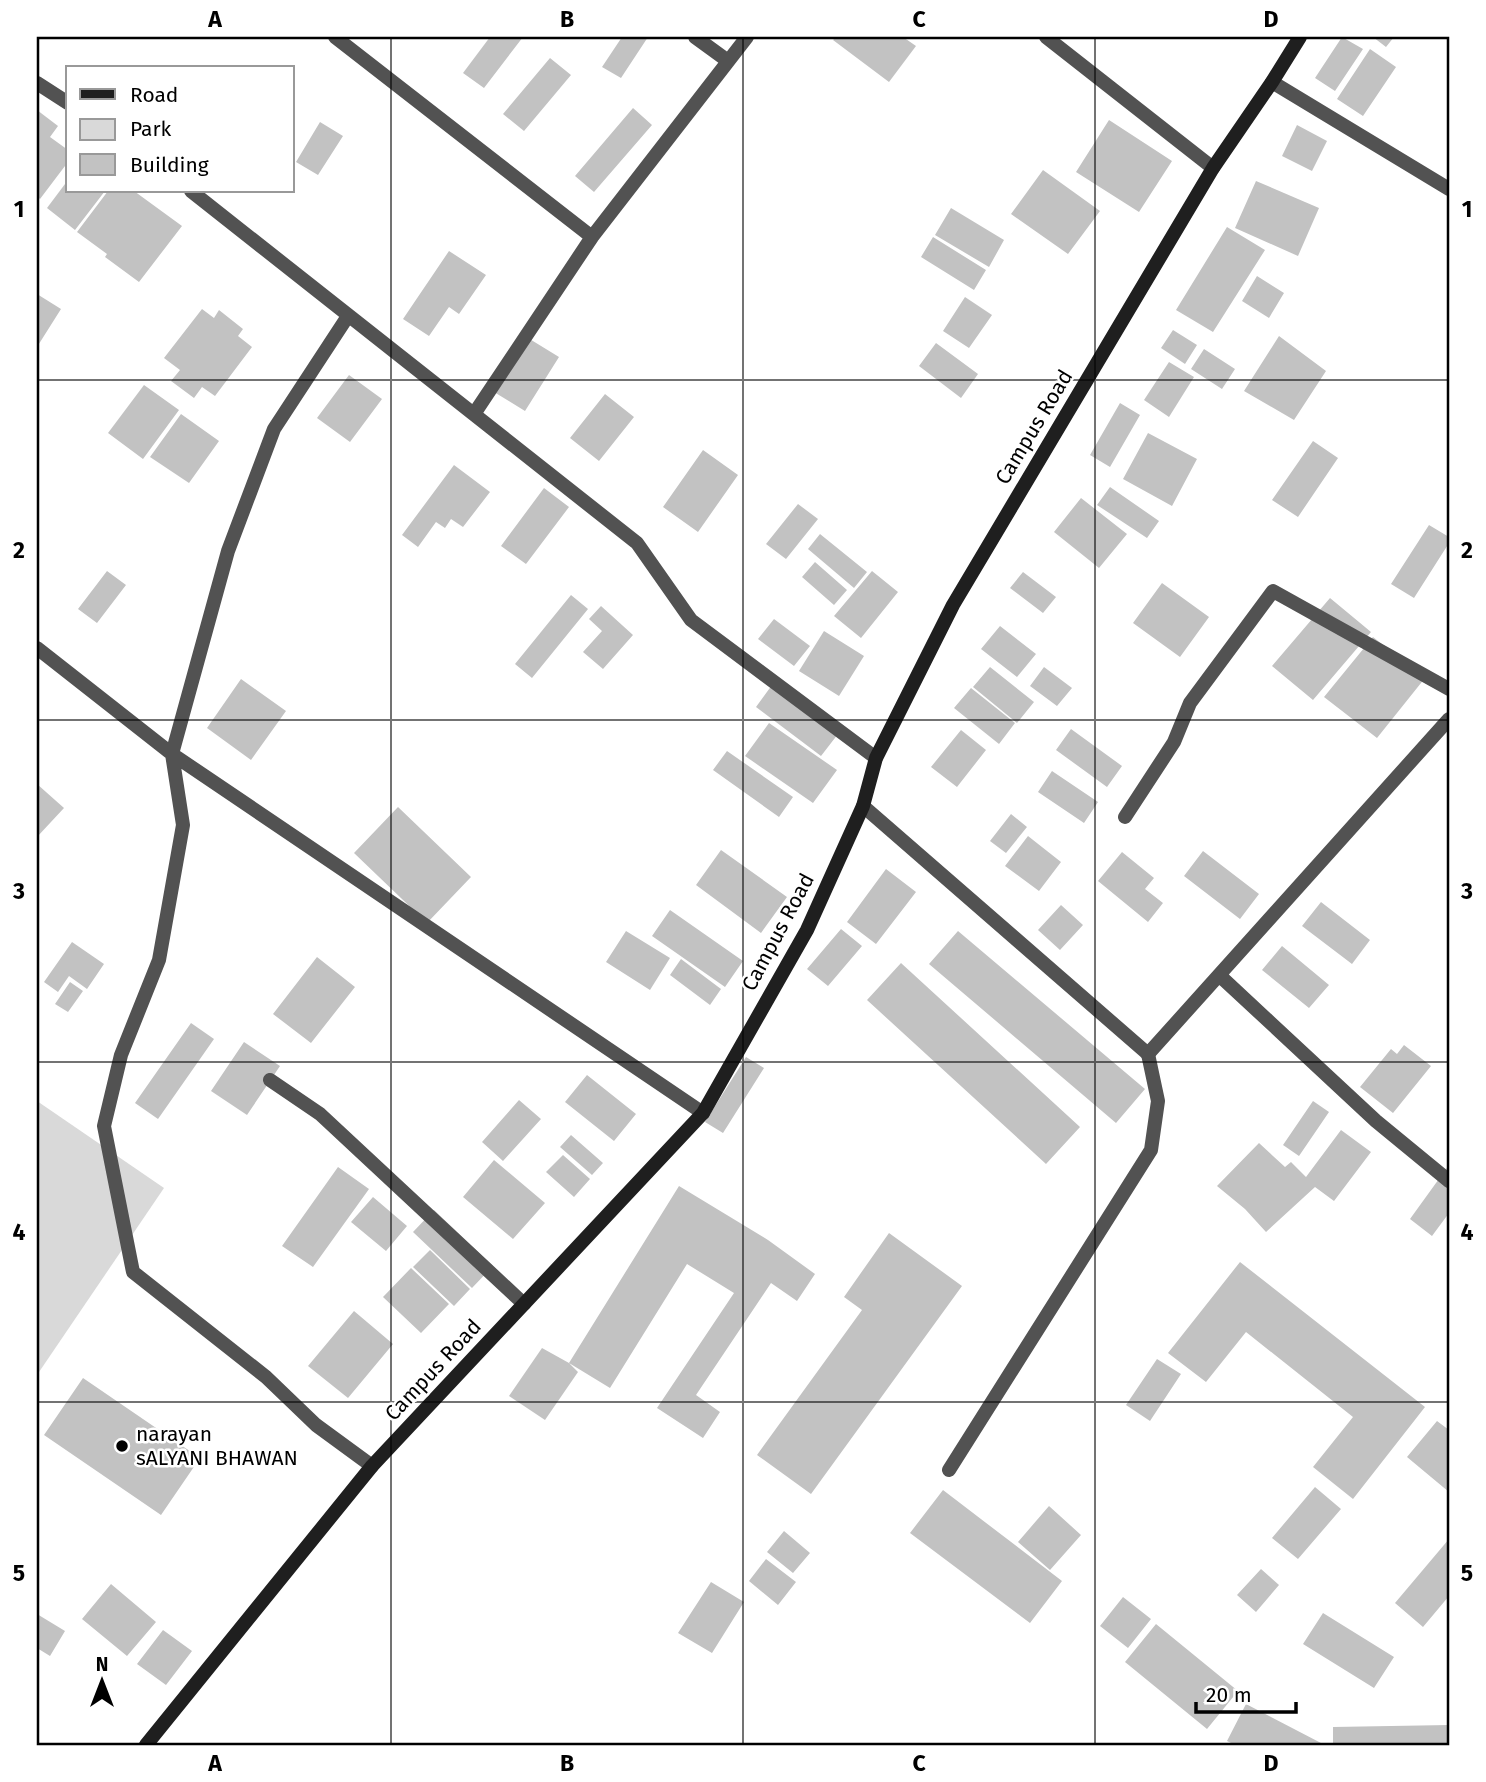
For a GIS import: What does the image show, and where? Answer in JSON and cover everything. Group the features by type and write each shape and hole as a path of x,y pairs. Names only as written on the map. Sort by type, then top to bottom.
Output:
{"street":[{"path":"335,37 592,237"},
{"path":"695,37 728,61"},
{"path":"474,414 592,237 747,37"},
{"path":"1046,37 1213,168"},
{"name":"Campus Road","path":"146,1745 372,1466 703,1113 807,930 863,806 876,758 953,605 1213,168 1300,37"},
{"path":"1272,82 1449,189"},
{"path":"37,83 66,102"},
{"path":"192,192 637,543 691,620 876,758"},
{"path":"348,316 274,429 228,551 172,754 183,825 159,960 121,1055 104,1126 133,1272 266,1377 316,1425 372,1466"},
{"path":"1125,817 1174,742 1190,703 1273,591 1449,689"},
{"path":"37,648 172,754 703,1113"},
{"path":"1148,1054 1449,719"},
{"path":"863,806 1148,1054 1158,1101 1150,1150 949,1470"},
{"path":"1219,975 1376,1121 1449,1181"},
{"path":"270,1080 320,1114 524,1304"}],"green space":[{"path":"37,1101 164,1188 37,1375"}],"building":[{"path":"490,37 523,37 484,88 463,73"},
{"path":"622,37 648,37 621,78 602,67"},
{"path":"836,37 903,37 916,46 889,82 833,40"},
{"path":"1342,37 1363,49 1335,91 1315,78"},
{"path":"1373,37 1394,37 1386,47"},
{"path":"1370,49 1396,67 1363,116 1337,99"},
{"path":"550,58 571,75 524,131 503,114"},
{"path":"633,108 652,125 594,192 575,176"},
{"path":"37,110 58,126 50,137 66,149 66,165 40,199 37,196"},
{"path":"1109,120 1172,161 1139,212 1076,172"},
{"path":"320,122 343,136 318,175 296,162"},
{"path":"1297,125 1327,141 1312,171 1282,156"},
{"path":"1043,170 1100,211 1068,254 1011,214"},
{"path":"1256,181 1319,208 1298,256 1235,228"},
{"path":"66,183 66,192 104,192 75,230 47,208"},
{"path":"107,192 135,192 182,226 139,282 77,232"},
{"path":"951,208 1004,240 989,267 935,235"},
{"path":"1227,227 1265,250 1213,332 1176,310"},
{"path":"933,237 986,270 974,290 921,257"},
{"path":"449,251 486,275 459,314 449,307 429,336 403,319"},
{"path":"1257,276 1284,293 1269,318 1242,301"},
{"path":"37,294 61,309 37,347"},
{"path":"965,297 992,315 969,348 943,331"},
{"path":"202,309 214,318 219,310 243,329 238,336 252,347 215,396 202,387 194,398 171,381 180,370 164,358"},
{"path":"1173,330 1197,345 1185,364 1161,348"},
{"path":"1279,336 1326,371 1294,420 1244,391"},
{"path":"528,338 559,357 525,411 494,392"},
{"path":"936,343 978,374 961,398 919,366"},
{"path":"1204,349 1235,369 1222,389 1191,369"},
{"path":"1169,362 1194,377 1169,417 1144,400"},
{"path":"349,375 382,399 350,442 317,418"},
{"path":"144,385 179,410 143,459 108,433"},
{"path":"605,394 634,417 599,461 570,438"},
{"path":"1120,403 1140,415 1110,467 1090,455"},
{"path":"181,414 219,441 189,483 150,457"},
{"path":"1148,433 1197,459 1172,506 1123,479"},
{"path":"1313,441 1338,458 1298,517 1272,500"},
{"path":"703,450 738,475 698,532 663,507"},
{"path":"454,465 490,492 463,527 451,519 445,528 436,522 418,547 402,535"},
{"path":"1110,487 1159,521 1147,538 1097,505"},
{"path":"544,488 569,507 526,564 501,546"},
{"path":"1081,498 1127,534 1099,568 1054,532"},
{"path":"798,504 818,519 786,559 766,544"},
{"path":"1429,525 1449,537 1449,543 1414,598 1391,584"},
{"path":"820,534 867,572 854,588 808,549"},
{"path":"815,562 847,590 834,605 802,577"},
{"path":"107,571 126,585 97,623 78,609"},
{"path":"872,571 898,592 861,638 834,616"},
{"path":"1023,572 1056,597 1043,613 1010,588"},
{"path":"1162,583 1209,617 1180,657 1133,623"},
{"path":"571,595 588,609 532,678 515,664"},
{"path":"1330,598 1371,632 1313,700 1272,666"},
{"path":"601,606 633,635 603,669 583,652 602,631 589,619"},
{"path":"774,619 810,646 794,666 758,639"},
{"path":"1000,626 1036,654 1017,677 981,649"},
{"path":"824,631 864,656 839,696 799,671"},
{"path":"1373,637 1425,678 1377,738 1324,697"},
{"path":"990,667 1034,702 1017,723 973,687"},
{"path":"1044,667 1072,688 1057,706 1030,686"},
{"path":"241,679 286,711 251,760 207,728"},
{"path":"772,685 838,734 821,756 756,707"},
{"path":"971,688 1015,723 999,744 954,708"},
{"path":"769,723 837,770 813,803 745,756"},
{"path":"1071,729 1122,766 1107,787 1056,750"},
{"path":"961,730 986,750 957,787 931,767"},
{"path":"727,751 793,797 779,817 713,770"},
{"path":"1052,771 1098,802 1084,823 1038,792"},
{"path":"37,784 64,808 37,837"},
{"path":"398,807 471,877 427,923 354,853"},
{"path":"1011,814 1027,827 1006,853 990,841"},
{"path":"1028,836 1061,862 1039,891 1005,866"},
{"path":"721,850 787,897 761,933 696,885"},
{"path":"1203,851 1259,894 1240,919 1184,876"},
{"path":"1122,852 1154,878 1145,889 1163,903 1148,922 1098,881"},
{"path":"886,869 916,892 876,944 847,922"},
{"path":"1321,902 1370,940 1352,964 1302,926"},
{"path":"1061,905 1083,925 1060,950 1038,930"},
{"path":"670,910 743,961 725,987 652,936"},
{"path":"841,929 862,946 828,986 807,969"},
{"path":"626,931 670,958 650,990 606,962"},
{"path":"958,931 1145,1089 1116,1123 929,964"},
{"path":"72,942 104,964 87,989 69,976 58,992 44,982"},
{"path":"1282,946 1329,985 1309,1008 1262,970"},
{"path":"317,957 355,987 311,1043 273,1014"},
{"path":"681,959 721,989 710,1005 670,975"},
{"path":"901,963 1080,1127 1046,1164 867,1000"},
{"path":"70,982 83,991 68,1012 55,1004"},
{"path":"191,1023 214,1039 158,1119 135,1103"},
{"path":"244,1042 280,1066 247,1115 211,1091"},
{"path":"1404,1045 1431,1066 1393,1113 1360,1087 1391,1049 1397,1054"},
{"path":"746,1057 764,1068 723,1133 705,1122"},
{"path":"587,1075 636,1114 614,1141 565,1102"},
{"path":"519,1100 541,1119 503,1161 482,1142"},
{"path":"1313,1101 1329,1112 1299,1156 1283,1145"},
{"path":"1341,1130 1371,1152 1334,1201 1315,1187 1266,1232 1245,1209 1217,1186 1259,1143 1285,1167 1291,1162 1306,1177"},
{"path":"571,1135 603,1163 592,1175 560,1147"},
{"path":"563,1155 590,1179 574,1197 546,1172"},
{"path":"494,1160 545,1203 513,1239 463,1197"},
{"path":"1449,1165 1449,1213 1432,1236 1410,1219"},
{"path":"338,1167 369,1189 313,1267 282,1246"},
{"path":"679,1186 768,1240 815,1274 797,1301 771,1283 696,1395 720,1412 703,1438 657,1408 734,1293 687,1264 610,1388 569,1363"},
{"path":"373,1197 407,1226 386,1251 351,1222"},
{"path":"434,1210 493,1266 472,1288 413,1232"},
{"path":"889,1233 962,1286 811,1494 757,1455 862,1310 844,1297"},
{"path":"430,1250 470,1289 454,1306 413,1267"},
{"path":"1240,1262 1425,1407 1353,1499 1313,1467 1353,1417 1246,1332 1206,1382 1168,1353"},
{"path":"411,1268 449,1304 421,1333 383,1297"},
{"path":"354,1311 393,1344 348,1398 308,1366"},
{"path":"542,1348 569,1363 578,1372 545,1420 509,1396"},
{"path":"1157,1359 1181,1374 1150,1421 1126,1405"},
{"name":"narayan sALYANI BHAWAN","path":"83,1378 200,1458 161,1515 44,1435"},
{"path":"1437,1421 1449,1430 1449,1492 1407,1457"},
{"path":"1315,1487 1341,1509 1298,1559 1272,1538"},
{"path":"943,1490 1062,1581 1030,1623 910,1533"},
{"path":"1049,1506 1081,1535 1050,1570 1018,1542"},
{"path":"784,1531 810,1553 793,1573 767,1552"},
{"path":"1449,1539 1449,1596 1423,1627 1395,1603"},
{"path":"766,1559 796,1582 778,1605 749,1581"},
{"path":"1261,1569 1279,1585 1256,1612 1237,1595"},
{"path":"711,1582 744,1602 712,1653 678,1633"},
{"path":"111,1584 156,1622 127,1656 82,1619"},
{"path":"1123,1597 1151,1619 1128,1648 1100,1626"},
{"path":"1323,1613 1394,1657 1374,1688 1303,1644"},
{"path":"37,1614 65,1631 50,1656 37,1648"},
{"path":"1156,1624 1238,1691 1207,1729 1125,1662"},
{"path":"163,1630 192,1651 166,1685 137,1664"},
{"path":"1246,1704 1321,1743 1320,1745 1235,1745 1227,1741"},
{"path":"1449,1725 1449,1745 1333,1745 1333,1727"}],"place":[{"name":"narayan sALYANI BHAWAN","path":"122,1446"}]}
